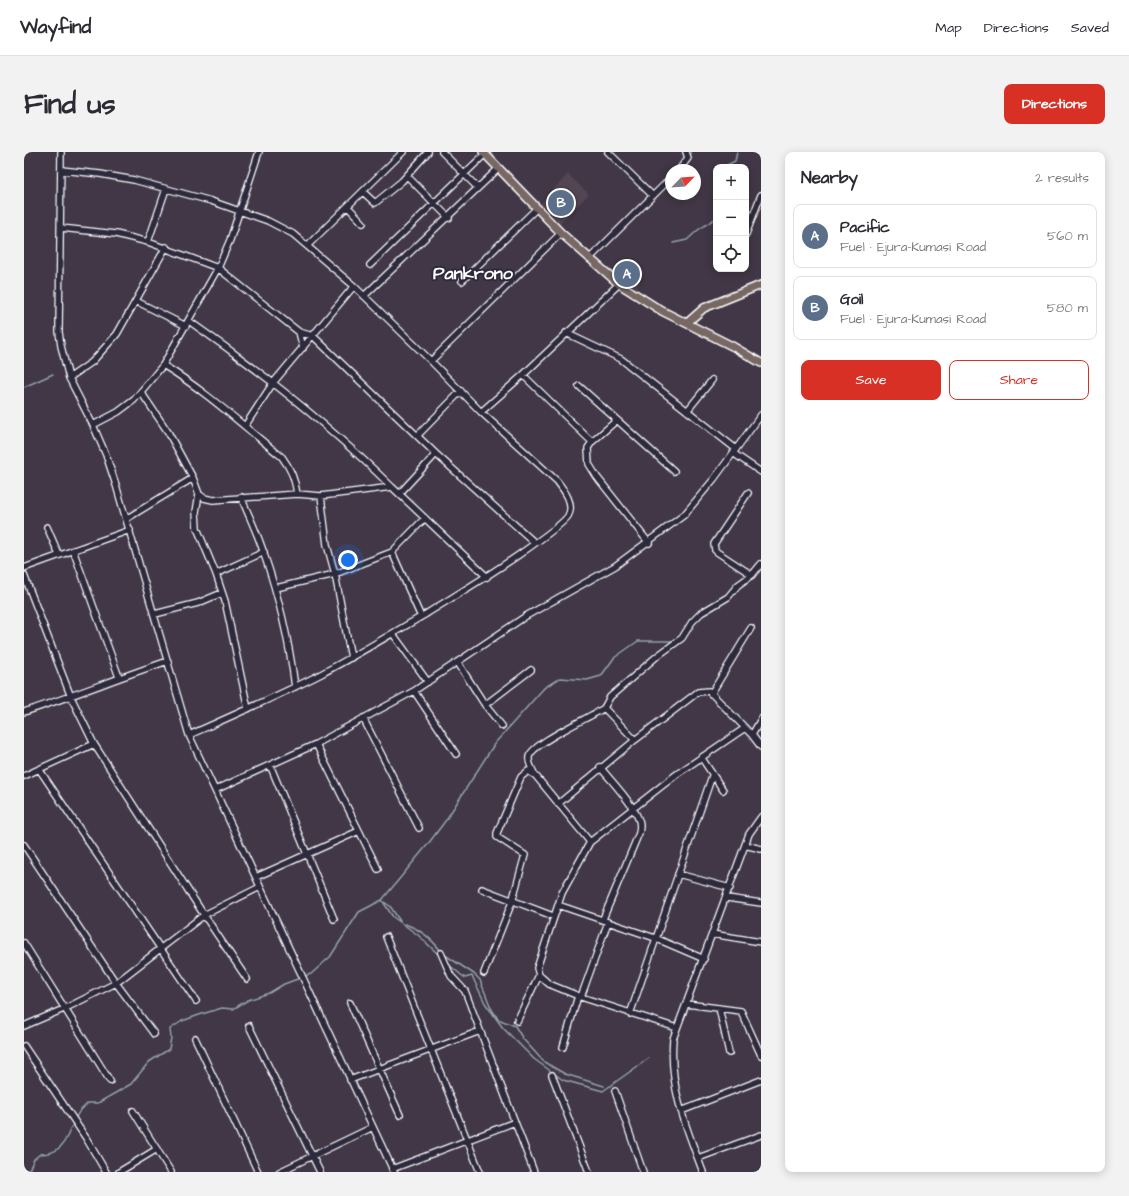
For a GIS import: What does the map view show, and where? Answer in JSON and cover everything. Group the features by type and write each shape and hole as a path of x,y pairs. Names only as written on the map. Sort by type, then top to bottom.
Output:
{"main road":[{"path":"484,153 561,233 619,284 662,311 734,347 761,363"},
{"path":"687,323 704,308 761,285"}],"street":[{"path":"61,152 59,332 62,353 69,378 93,425 106,455 130,530 190,735 372,1128 393,1170 515,1122"},
{"path":"93,425 118,412 134,400 163,365 218,268 230,240 260,152"},
{"path":"308,245 403,152"},
{"path":"362,192 375,203 407,176 428,152"},
{"path":"442,152 478,188"},
{"path":"608,152 653,196"},
{"path":"686,152 688,158 686,164"},
{"path":"370,265 484,153"},
{"path":"364,296 449,218 499,168"},
{"path":"61,170 100,174 166,189 240,211 284,228 308,245 354,286 481,412 556,481 566,494 570,510 567,517 535,543 487,577 421,617 351,658 295,687 190,735"},
{"path":"407,176 449,218"},
{"path":"589,259 665,184"},
{"path":"148,242 166,189"},
{"path":"749,226 761,195"},
{"path":"348,207 363,223"},
{"path":"462,281 537,208"},
{"path":"61,228 93,231 148,242 218,268 299,332 313,336 418,435 436,454 535,543"},
{"path":"431,361 561,233"},
{"path":"69,378 92,362 117,334 166,248"},
{"path":"481,412 523,375 619,284"},
{"path":"244,426 273,382 354,286"},
{"path":"136,300 187,323 273,382 343,442 392,487 400,492 487,577"},
{"path":"299,332 303,348"},
{"path":"566,334 621,359 761,472"},
{"path":"163,365 184,377 282,457 290,467 295,478 297,494"},
{"path":"523,375 592,442"},
{"path":"687,411 712,380"},
{"path":"579,386 674,471"},
{"path":"418,435 461,391"},
{"path":"141,392 157,413 193,478 199,494 196,512 197,528 216,574 222,593 248,709"},
{"path":"215,790 316,744 414,691 458,663 526,616 615,566 649,543 684,515 735,451 761,415"},
{"path":"617,420 592,442 588,448 589,464 597,477 649,543"},
{"path":"400,492 436,454"},
{"path":"126,519 193,478"},
{"path":"199,494 204,498 213,500 297,494 322,496 392,487"},
{"path":"748,493 714,544 714,547 717,552 752,575"},
{"path":"322,496 327,545 335,574 351,658"},
{"path":"241,497 264,552 276,588 291,653 295,687"},
{"path":"276,588 335,574 392,552 425,518"},
{"path":"48,527 59,555"},
{"path":"24,568 130,530"},
{"path":"72,550 119,677"},
{"path":"216,574 264,552"},
{"path":"392,552 421,617"},
{"path":"590,842 535,774 529,760 533,750 580,720 604,708 610,697 656,657 682,638 692,622 701,613 728,597 738,585 752,575 761,564"},
{"path":"24,575 71,697 94,744 247,979"},
{"path":"155,614 198,603 222,593"},
{"path":"711,694 751,628"},
{"path":"392,634 428,682"},
{"path":"24,712 71,697 119,677 168,661"},
{"path":"458,663 485,705 502,726"},
{"path":"485,705 532,670"},
{"path":"414,691 456,754"},
{"path":"558,804 600,767 698,692 709,691 752,734 761,748"},
{"path":"604,708 635,740"},
{"path":"363,718 419,828"},
{"path":"752,734 761,719"},
{"path":"677,1028 580,997 549,984 539,975 537,968 553,916 590,842 701,757 745,728"},
{"path":"24,776 94,744"},
{"path":"316,744 378,869"},
{"path":"701,757 712,776 724,790"},
{"path":"270,765 306,855 334,919"},
{"path":"562,1047 605,920 639,833 639,818 633,808 600,767"},
{"path":"39,769 196,1001"},
{"path":"484,973 512,902 525,855 497,837 497,833 521,777 528,772 535,774"},
{"path":"630,1014 712,776"},
{"path":"703,1172 681,1111 674,1082 672,1059 674,1039 712,934 727,898 745,845 756,822 761,817"},
{"path":"256,877 359,831"},
{"path":"24,845 116,983 154,1034"},
{"path":"745,845 761,849"},
{"path":"678,874 730,888"},
{"path":"24,1026 66,1008 116,983 161,950 204,915 260,887"},
{"path":"482,889 512,902 553,916"},
{"path":"727,898 761,904"},
{"path":"558,905 655,938 704,959"},
{"path":"712,934 761,942"},
{"path":"386,937 480,1172"},
{"path":"24,943 66,1008 110,1081"},
{"path":"441,953 451,976 463,988 534,1172"},
{"path":"518,1021 539,975"},
{"path":"350,1003 400,1115"},
{"path":"687,1004 743,1013 761,1055"},
{"path":"719,1008 729,1053"},
{"path":"250,1026 320,1172"},
{"path":"350,1080 480,1031"},
{"path":"195,1038 258,1172"},
{"path":"24,1046 86,1138 106,1172"},
{"path":"552,1075 589,1172"},
{"path":"681,1111 761,1080"},
{"path":"615,1091 643,1172"},
{"path":"133,1111 171,1172"},
{"path":"279,1172 372,1128"},
{"path":"698,1158 761,1135"},
{"path":"119,1172 157,1149"}],"shaded area":[{"path":"568,174 589,194 560,224 540,204"},
{"path":"626,260 644,272 636,291 616,277"}],"waterway":[{"path":"729,164 735,161 737,152"},
{"path":"673,243 687,240 698,230 713,220"},
{"path":"24,387 53,374"},
{"path":"75,1119 79,1112 88,1103 98,1103 131,1084 149,1062 169,1049 171,1038 170,1029 182,1021 222,1008 233,1009 248,1000 269,993 284,984 311,974 330,957 359,912 382,900 428,844 446,820 495,743 544,688 560,678 587,680 601,676 614,658 638,641 673,641"},
{"path":"382,900 393,917 418,935 439,955"},
{"path":"384,902 390,906 400,921"},
{"path":"405,924 416,928 425,934 441,951"},
{"path":"445,955 474,974 480,980 491,1008 498,1019 515,1026 523,1039 544,1062 565,1074 604,1086"},
{"path":"448,964 465,978 472,976 485,1003 503,1028 534,1059 563,1080 603,1091 649,1058"},
{"path":"28,1172 34,1159 40,1154 54,1152 62,1145 74,1122"}],"place":[{"name":"Goil","path":"561,203"},
{"name":"Pacific","path":"627,274"}],"district":[{"name":"Pankrono","path":"473,273"}]}
